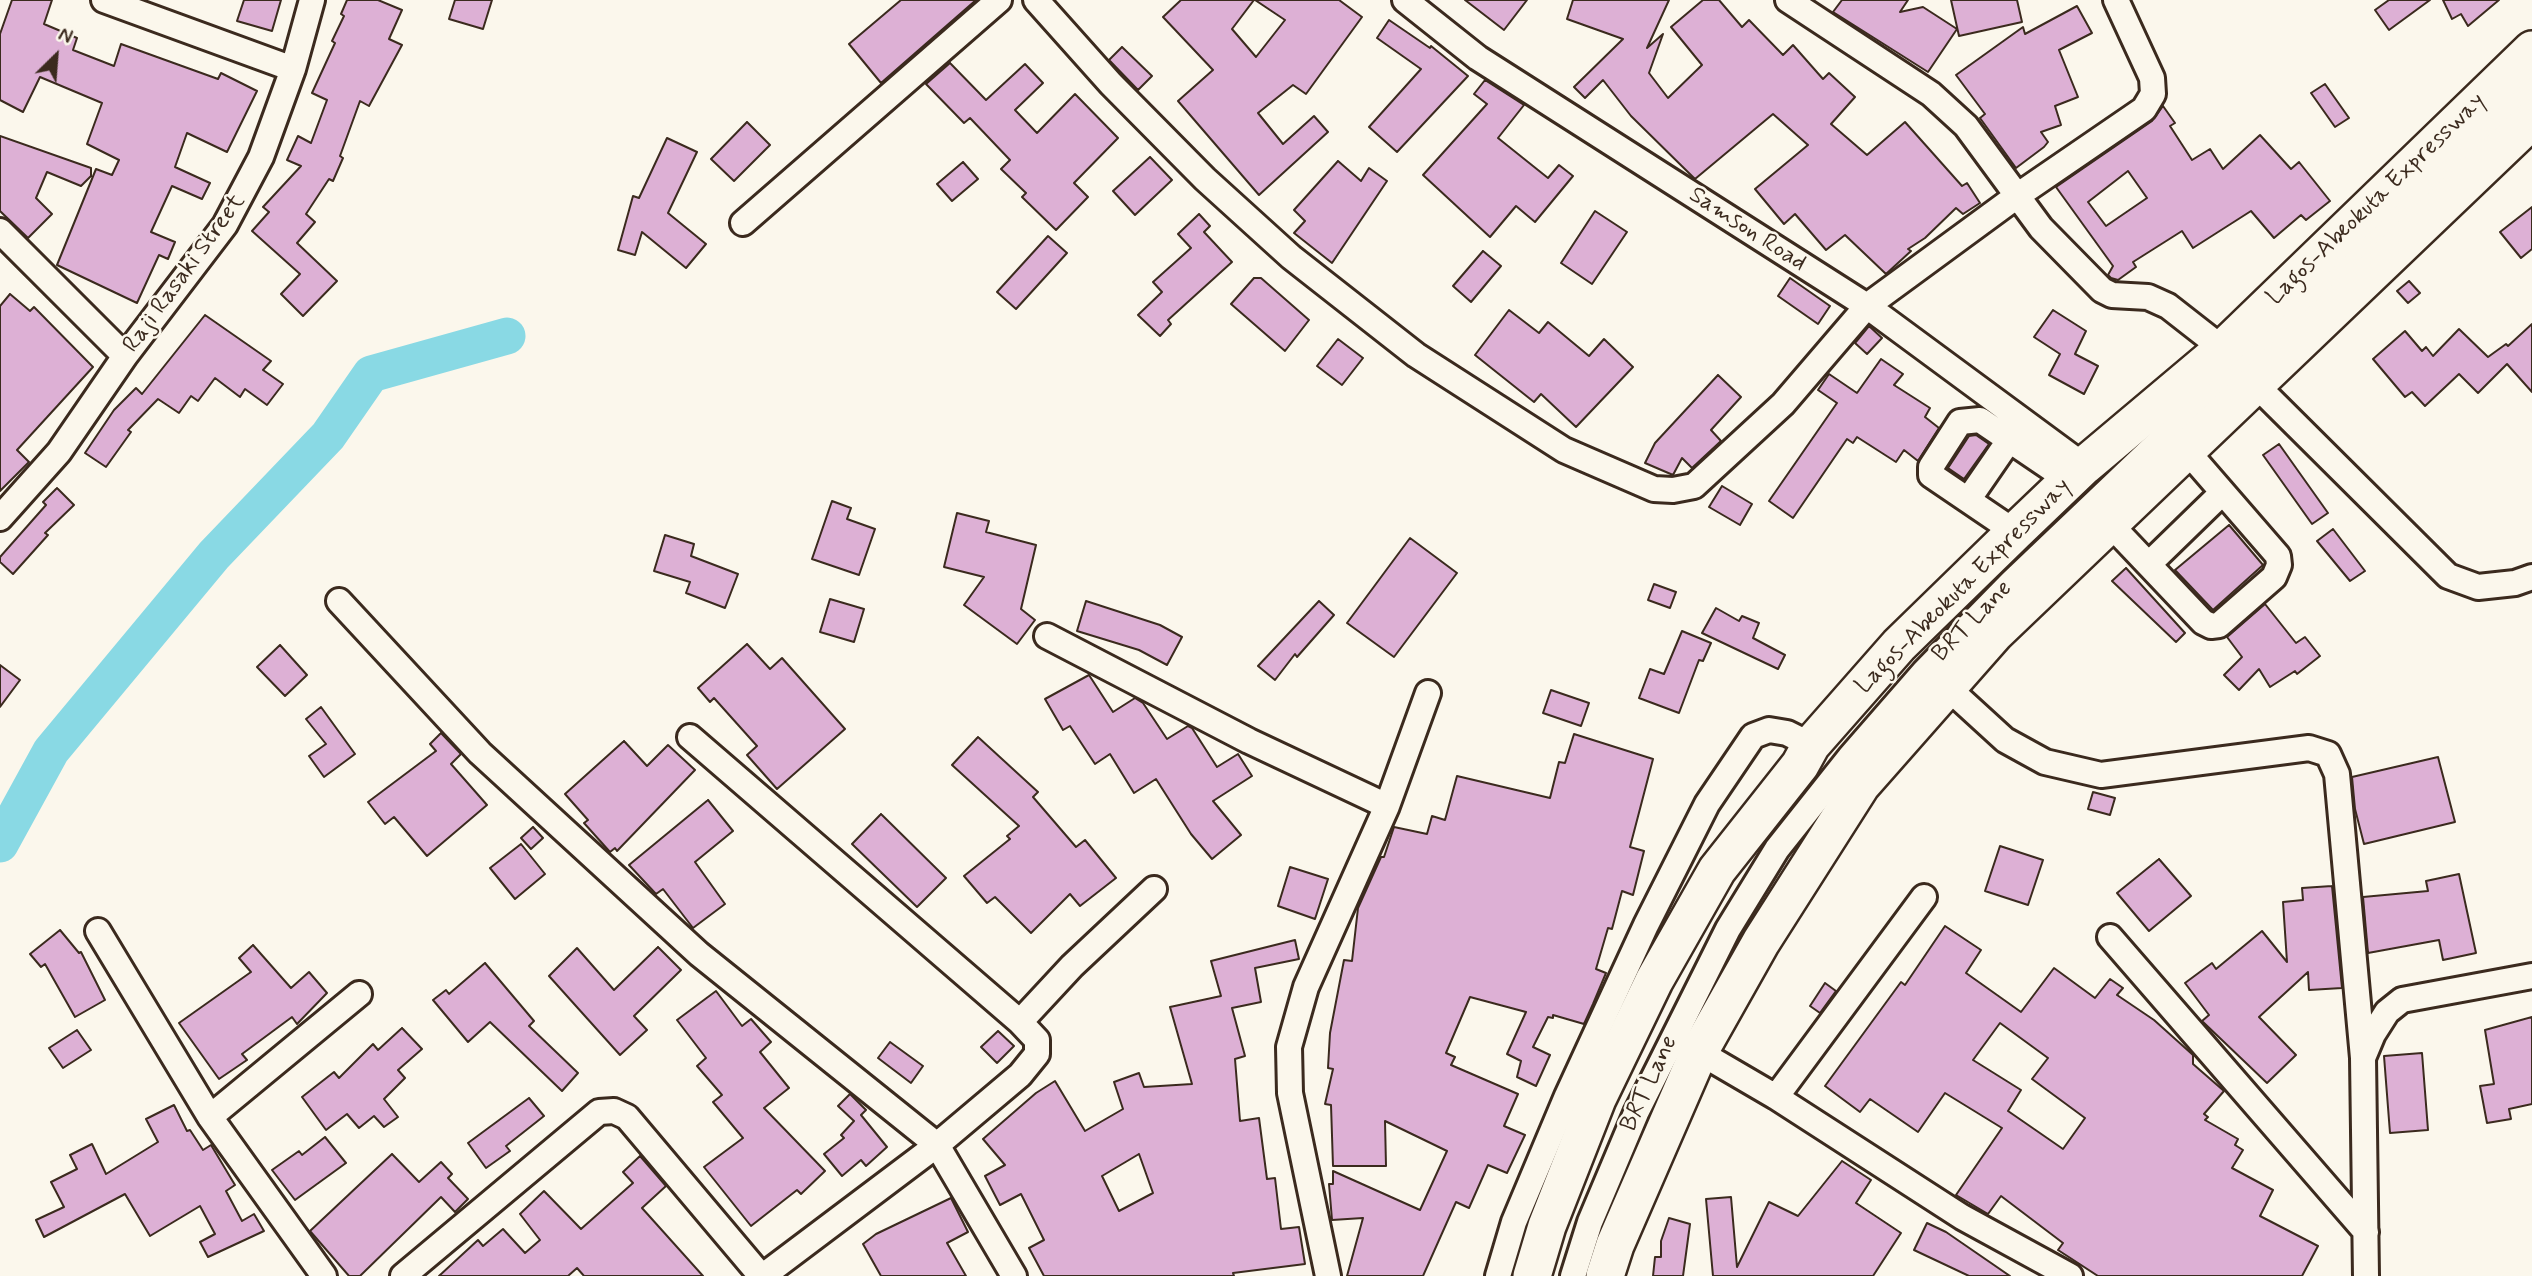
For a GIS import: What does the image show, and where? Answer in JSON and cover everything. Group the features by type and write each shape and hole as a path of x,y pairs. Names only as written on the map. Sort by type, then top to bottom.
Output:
{"highway":[{"name":"Lagos-Abeokuta Expressway","path":"1605,1276 1615,1245 1699,1052 1761,942 1861,785 1941,680 2015,532 2077,474 2223,349 2532,50"},
{"name":"Lagos-Abeokuta Expressway","path":"1532,1276 1547,1226 1597,1099 1654,981 1717,870 1800,765 1811,745 1899,645 1975,615 2110,524 2532,120"}],"street":[{"path":"104,0 293,69"},
{"name":"Raji Rasaki Street","path":"0,517 60,452 125,356 225,225 261,157 293,69 312,0"},
{"path":"743,223 999,0"},
{"path":"1036,0 1111,84 1205,179 1291,257 1416,355 1564,450 1654,489 1673,490 1694,486 1783,404 1867,306 2017,196 2144,109 2153,94 2152,78 2116,0"},
{"name":"Samson Road","path":"1405,0 1478,58 1867,306 2077,474"},
{"path":"1788,0 1931,94 1966,126 2017,196 2074,264 2102,290 2112,295 2148,297 2168,306 2223,349"},
{"name":"BRT Lane","path":"1975,615 2532,86"},
{"path":"0,231 125,356"},
{"path":"2256,385 2448,576 2478,587 2515,583 2532,577"},
{"path":"2015,532 1931,475 1931,467 1960,422 1980,420 2077,474"},
{"path":"1968,500 2010,439"},
{"path":"2110,524 2203,622 2211,626 2219,625 2274,577 2279,565 2278,556 2187,451"},
{"path":"2149,564 2222,494"},
{"path":"339,601 480,753 699,954 937,1145 1014,1276"},
{"path":"1047,636 1249,741 1387,806"},
{"path":"1941,680 2005,740 2045,762 2101,775 2309,748 2328,754 2337,774 2363,1058 2366,1276"},
{"name":"BRT Lane","path":"1573,1276 1590,1222 1636,1113 1728,929 1777,849 1850,757 1941,680"},
{"path":"1328,1276 1290,1093 1289,1047 1306,987 1387,806 1428,693"},
{"path":"1498,1276 1514,1222 1567,1096 1646,925 1707,804 1753,736 1769,730 1787,733 1811,745"},
{"path":"403,1276 599,1112 614,1111 627,1117 762,1276 937,1145 1020,1075 1037,1054 1037,1040 1020,1022 690,737"},
{"path":"1020,1022 1072,966 1154,889"},
{"path":"1776,1097 1924,897"},
{"path":"98,930 210,1117 324,1276"},
{"path":"2110,937 2366,1232"},
{"path":"2363,1058 2387,1012 2402,1000 2532,976"},
{"path":"210,1117 359,994"},
{"path":"1699,1052 1776,1097 1962,1217 2070,1276"}],"building":[{"path":"12,0 52,0 44,24 77,38 73,50 114,66 121,44 218,79 221,73 257,91 227,152 187,133 175,167 210,183 202,199 172,186 151,232 175,242 168,259 159,255 137,303 57,265 96,169 112,175 119,160 87,144 102,103 40,77 23,112 0,100 0,34"},
{"path":"244,0 281,0 272,31 237,21"},
{"path":"347,0 378,0 402,10 389,39 402,45 369,106 360,101 340,156 343,158 333,181 329,179 306,214 315,222 297,243 337,281 303,316 281,294 300,274 252,231 269,212 263,207 301,166 287,160 298,136 311,143 327,100 312,93 335,43 332,41 344,16 341,14"},
{"path":"455,0 492,0 483,29 449,19"},
{"path":"901,0 976,0 881,83 849,44"},
{"path":"1181,0 1254,0 1232,29 1256,57 1285,20 1255,0 1339,0 1362,17 1306,94 1293,85 1258,113 1283,144 1314,116 1328,132 1259,195 1178,101 1213,70 1163,17"},
{"path":"1465,0 1527,0 1504,30"},
{"path":"1573,0 1669,0 1647,48 1663,34 1649,73 1668,98 1702,65 1671,27 1703,0 1719,0 1742,27 1749,20 1783,55 1793,45 1823,79 1829,73 1855,97 1831,124 1867,155 1905,122 1962,186 1967,183 1980,203 1963,214 1956,208 1925,238 1908,249 1911,251 1886,274 1845,235 1826,250 1795,214 1784,224 1755,189 1808,145 1773,114 1695,179 1631,116 1603,80 1585,98 1574,87 1623,39 1567,19"},
{"path":"1842,0 1908,0 1900,12 1923,7 1957,29 1928,72 1833,12"},
{"path":"1951,0 2017,0 2022,22 1959,36"},
{"path":"2389,0 2430,0 2389,30 2375,10"},
{"path":"2443,0 2499,0 2468,26 2461,14 2452,19"},
{"path":"2077,6 2092,33 2059,50 2078,97 2055,106 2061,125 2041,132 2048,142 2016,168 1980,118 1985,114 1956,75 2023,27 2025,34"},
{"path":"1389,20 1430,48 1431,46 1468,76 1397,152 1369,127 1421,69 1377,38"},
{"path":"1122,47 1152,76 1138,90 1109,60"},
{"path":"950,63 986,100 1025,64 1043,83 1015,110 1037,133 1075,94 1118,138 1074,183 1088,197 1056,230 1022,197 1026,193 1001,169 1010,160 970,118 964,123 926,84"},
{"path":"1485,80 1524,105 1498,138 1548,178 1559,165 1573,176 1535,222 1516,206 1490,237 1423,175 1487,104 1474,94"},
{"path":"2325,84 2349,118 2335,127 2311,93"},
{"path":"2163,106 2175,123 2170,126 2192,160 2210,149 2223,169 2260,135 2291,169 2299,162 2330,201 2306,220 2301,215 2274,238 2251,211 2193,248 2182,231 2133,262 2136,267 2118,280 2111,278 2108,275 2113,266 2056,187 2152,121","holes":["2128,171 2147,198 2106,226 2088,202"]},
{"path":"747,122 770,145 734,181 711,159"},
{"path":"0,136 91,168 91,176 81,186 47,172 36,198 52,214 28,238 0,211"},
{"path":"667,138 697,152 668,213 706,244 686,268 642,232 635,255 618,250 633,196 639,198"},
{"path":"1150,157 1172,180 1135,215 1113,191"},
{"path":"1338,161 1361,181 1369,168 1387,181 1332,263 1294,233 1305,221 1294,210"},
{"path":"963,162 978,179 952,201 937,184"},
{"path":"2532,207 2532,249 2521,258 2500,232"},
{"path":"1595,211 1627,232 1592,284 1561,263"},
{"path":"1199,214 1210,226 1204,232 1232,262 1168,320 1171,324 1160,336 1138,315 1162,292 1153,282 1191,248 1178,234"},
{"path":"1048,236 1067,253 1016,309 997,292"},
{"path":"1483,251 1501,266 1471,302 1453,286"},
{"path":"1254,278 1261,278 1309,320 1285,351 1231,304"},
{"path":"1790,278 1830,306 1818,324 1778,296"},
{"path":"2409,281 2420,293 2408,303 2397,291"},
{"path":"10,294 30,311 34,307 93,367 17,450 29,462 0,491 0,306"},
{"path":"1509,310 1539,333 1548,322 1589,356 1604,339 1633,367 1576,427 1541,394 1534,402 1475,355"},
{"path":"2053,310 2086,331 2075,354 2098,366 2084,394 2049,375 2060,354 2034,337"},
{"path":"205,315 271,361 263,370 283,384 267,405 245,389 240,397 215,378 198,401 191,396 179,413 158,399 128,430 131,432 106,467 85,453 114,410 136,388 142,394"},
{"path":"2532,324 2532,392 2507,364 2478,393 2459,374 2425,406 2412,392 2405,397 2373,359 2405,331 2422,351 2426,347 2433,356 2459,329 2488,357 2506,344 2508,346"},
{"path":"1869,326 1882,338 1867,354 1855,343"},
{"path":"1338,339 1363,358 1342,385 1317,366"},
{"path":"1881,359 1903,374 1894,385 1930,408 1925,417 1939,428 1918,461 1904,450 1896,462 1857,437 1853,443 1847,439 1793,518 1769,501 1837,403 1818,390 1829,374 1857,393"},
{"path":"1718,375 1741,397 1711,430 1721,441 1692,468 1682,458 1673,475 1645,463 1655,443"},
{"path":"1976,435 1989,444 1964,479 1948,468 1969,436"},
{"path":"2279,444 2328,513 2312,524 2263,455"},
{"path":"1722,486 1752,504 1740,525 1709,507"},
{"path":"57,488 74,505 45,533 48,535 13,574 0,562 0,557 46,505 43,502"},
{"path":"832,501 851,508 847,519 875,529 859,575 812,559"},
{"path":"957,513 989,521 986,532 1036,545 1021,609 1035,620 1017,644 964,605 984,577 944,567"},
{"path":"2229,525 2263,565 2213,610 2175,570"},
{"path":"2333,529 2365,571 2350,581 2317,541"},
{"path":"665,535 694,544 691,556 738,574 725,608 686,593 690,582 654,571"},
{"path":"1410,538 1457,573 1394,657 1347,623"},
{"path":"2126,568 2185,633 2176,642 2112,581"},
{"path":"1654,584 1676,592 1670,608 1648,600"},
{"path":"830,599 864,609 854,642 820,632"},
{"path":"1086,601 1160,625 1182,637 1167,665 1139,650 1077,631"},
{"path":"1319,601 1334,615 1297,657 1295,654 1275,680 1258,666"},
{"path":"2265,604 2296,643 2305,637 2320,656 2297,674 2295,671 2270,687 2259,669 2239,690 2224,675 2242,657 2227,637"},
{"path":"1716,608 1739,621 1742,616 1759,623 1753,638 1785,655 1778,669 1702,633"},
{"path":"1682,631 1711,643 1703,661 1699,660 1679,713 1639,698 1650,669 1664,674"},
{"path":"747,644 770,669 782,658 845,729 777,789 747,755 757,746 714,698 710,702 698,688"},
{"path":"280,645 307,675 285,696 257,667"},
{"path":"0,665 20,680 0,707"},
{"path":"1089,675 1113,712 1135,698 1143,703 1167,739 1188,726 1192,728 1217,767 1238,754 1252,776 1213,801 1241,835 1212,859 1191,834 1156,779 1134,793 1110,754 1095,764 1070,726 1063,730 1045,699"},
{"path":"1551,690 1589,703 1581,726 1543,713"},
{"path":"321,707 355,754 324,777 309,756 326,744 306,719"},
{"path":"441,733 461,754 451,764 487,805 427,856 394,817 385,824 368,802 436,751 430,744"},
{"path":"1574,734 1653,759 1630,847 1644,851 1633,895 1622,891 1612,929 1608,928 1596,969 1606,973 1584,1024 1553,1015 1553,1018 1548,1017 1533,1047 1550,1055 1536,1086 1517,1077 1521,1061 1507,1054 1526,1012 1470,997 1446,1053 1455,1057 1451,1065 1518,1094 1504,1126 1525,1135 1507,1173 1488,1165 1469,1208 1456,1202 1423,1276 1347,1276 1363,1218 1332,1220 1329,1184 1333,1184 1333,1171 1420,1210 1447,1151 1385,1121 1386,1166 1333,1166 1331,1105 1325,1104 1333,1069 1328,1068 1330,1033 1344,960 1352,961 1358,908 1381,857 1384,857 1394,827 1427,834 1432,816 1445,820 1457,776 1550,798 1559,762 1565,763"},
{"path":"978,737 1038,792 1033,797 1076,847 1085,840 1116,878 1080,906 1070,894 1031,933 995,897 987,903 964,876 1010,839 1007,836 1019,826 952,765"},
{"path":"624,741 647,766 668,745 695,770 617,851 615,848 610,852 584,823 588,820 565,794"},
{"path":"2438,757 2455,822 2364,844 2355,809 2352,777"},
{"path":"2093,792 2115,798 2110,815 2088,809"},
{"path":"708,800 733,831 695,862 725,904 693,928 663,889 656,894 629,865"},
{"path":"881,814 946,878 917,907 852,844"},
{"path":"533,827 543,838 531,849 521,838"},
{"path":"521,844 545,874 515,899 490,868"},
{"path":"2000,846 2043,860 2028,905 1985,891"},
{"path":"2159,859 2191,896 2149,931 2117,893"},
{"path":"1290,867 1328,879 1315,919 1278,906"},
{"path":"2459,874 2476,953 2443,960 2439,940 2368,953 2363,897 2428,891 2426,881"},
{"path":"2332,886 2342,988 2309,990 2308,972 2259,1017 2296,1055 2267,1083 2202,1021 2209,1015 2185,983 2212,963 2216,969 2262,931 2287,962 2283,902 2303,900 2302,888"},
{"path":"1945,926 1981,950 1966,973 2021,1012 2054,968 2095,998 2110,979 2123,988 2117,995 2154,1020 2193,1055 2193,1064 2224,1091 2204,1114 2208,1117 2205,1120 2238,1139 2235,1145 2243,1150 2232,1168 2273,1190 2260,1216 2318,1246 2302,1276 2098,1276 2058,1250 2063,1243 2001,1196 1988,1214 1956,1195 2002,1128 1945,1093 1918,1132 1870,1099 1860,1112 1825,1086 1901,982 1905,985","holes":["2000,1023 2048,1058 2032,1079 2085,1118 2063,1149 2008,1111 2021,1090 1973,1060"]},
{"path":"60,930 79,953 81,952 105,1000 75,1017 45,964 41,967 30,954"},
{"path":"1295,940 1299,959 1255,968 1261,1002 1232,1008 1245,1056 1235,1059 1240,1121 1259,1118 1267,1179 1275,1178 1281,1229 1299,1227 1305,1264 1233,1273 1234,1276 1044,1276 1029,1248 1044,1240 1021,1194 1000,1205 985,1176 1005,1165 983,1139 1036,1093 1055,1081 1085,1131 1123,1109 1114,1082 1139,1073 1144,1087 1192,1084 1170,1007 1221,996 1211,961","holes":["1139,1154 1153,1193 1119,1211 1102,1176"]},
{"path":"253,945 291,988 309,972 327,993 297,1024 292,1017 242,1054 247,1060 219,1079 179,1023 251,972 239,958"},
{"path":"658,947 681,970 634,1016 647,1030 620,1055 549,976 577,948 614,990"},
{"path":"485,963 534,1021 529,1026 578,1073 562,1091 490,1022 468,1042 433,1000 446,990 449,994"},
{"path":"1825,983 1836,991 1820,1013 1810,1006"},
{"path":"716,991 742,1026 751,1019 771,1042 760,1052 789,1088 764,1108 825,1171 801,1194 797,1190 751,1226 704,1167 743,1138 713,1102 722,1095 697,1066 706,1058 677,1020"},
{"path":"2532,1017 2532,1104 2509,1109 2511,1119 2487,1123 2480,1086 2494,1084 2485,1030"},
{"path":"402,1028 422,1049 398,1070 405,1078 384,1099 398,1117 384,1127 374,1116 359,1128 347,1114 326,1130 302,1097 334,1072 339,1078 373,1044 378,1050"},
{"path":"77,1030 91,1050 63,1068 49,1048"},
{"path":"998,1031 1014,1046 997,1063 981,1047"},
{"path":"890,1042 923,1066 911,1083 878,1058"},
{"path":"2422,1053 2428,1130 2390,1133 2384,1056"},
{"path":"850,1094 866,1110 861,1115 887,1147 866,1166 861,1160 842,1176 824,1154 844,1138 841,1135 854,1121 838,1106"},
{"path":"529,1098 544,1116 506,1146 510,1151 486,1168 468,1143"},
{"path":"174,1105 187,1131 190,1130 203,1150 211,1145 235,1185 226,1191 242,1221 254,1214 264,1231 208,1257 200,1242 215,1234 200,1206 150,1236 125,1194 44,1237 36,1220 64,1207 51,1182 77,1169 70,1155 92,1144 106,1174 158,1142 146,1119"},
{"path":"325,1137 346,1163 295,1200 272,1170 299,1151 302,1155"},
{"path":"392,1154 419,1182 441,1162 452,1174 448,1178 468,1199 455,1212 441,1197 360,1276 349,1276 310,1231"},
{"path":"640,1156 666,1186 642,1208 703,1276 584,1276 577,1268 568,1276 439,1276 478,1240 483,1246 503,1229 525,1253 540,1240 520,1214 544,1191 581,1229 633,1183 623,1172"},
{"path":"1842,1161 1871,1180 1856,1203 1901,1233 1873,1276 1713,1276 1706,1199 1731,1197 1737,1267 1769,1202 1798,1216"},
{"path":"951,1198 968,1232 947,1243 966,1276 881,1276 863,1244 876,1234"},
{"path":"1669,1218 1690,1224 1683,1276 1653,1276 1655,1257 1661,1257 1661,1241"},
{"path":"1927,1223 1946,1232 2010,1276 1969,1276 1914,1250"}],"waterway":[{"path":"0,844 51,751 214,555 328,436 371,374 507,336"}]}
